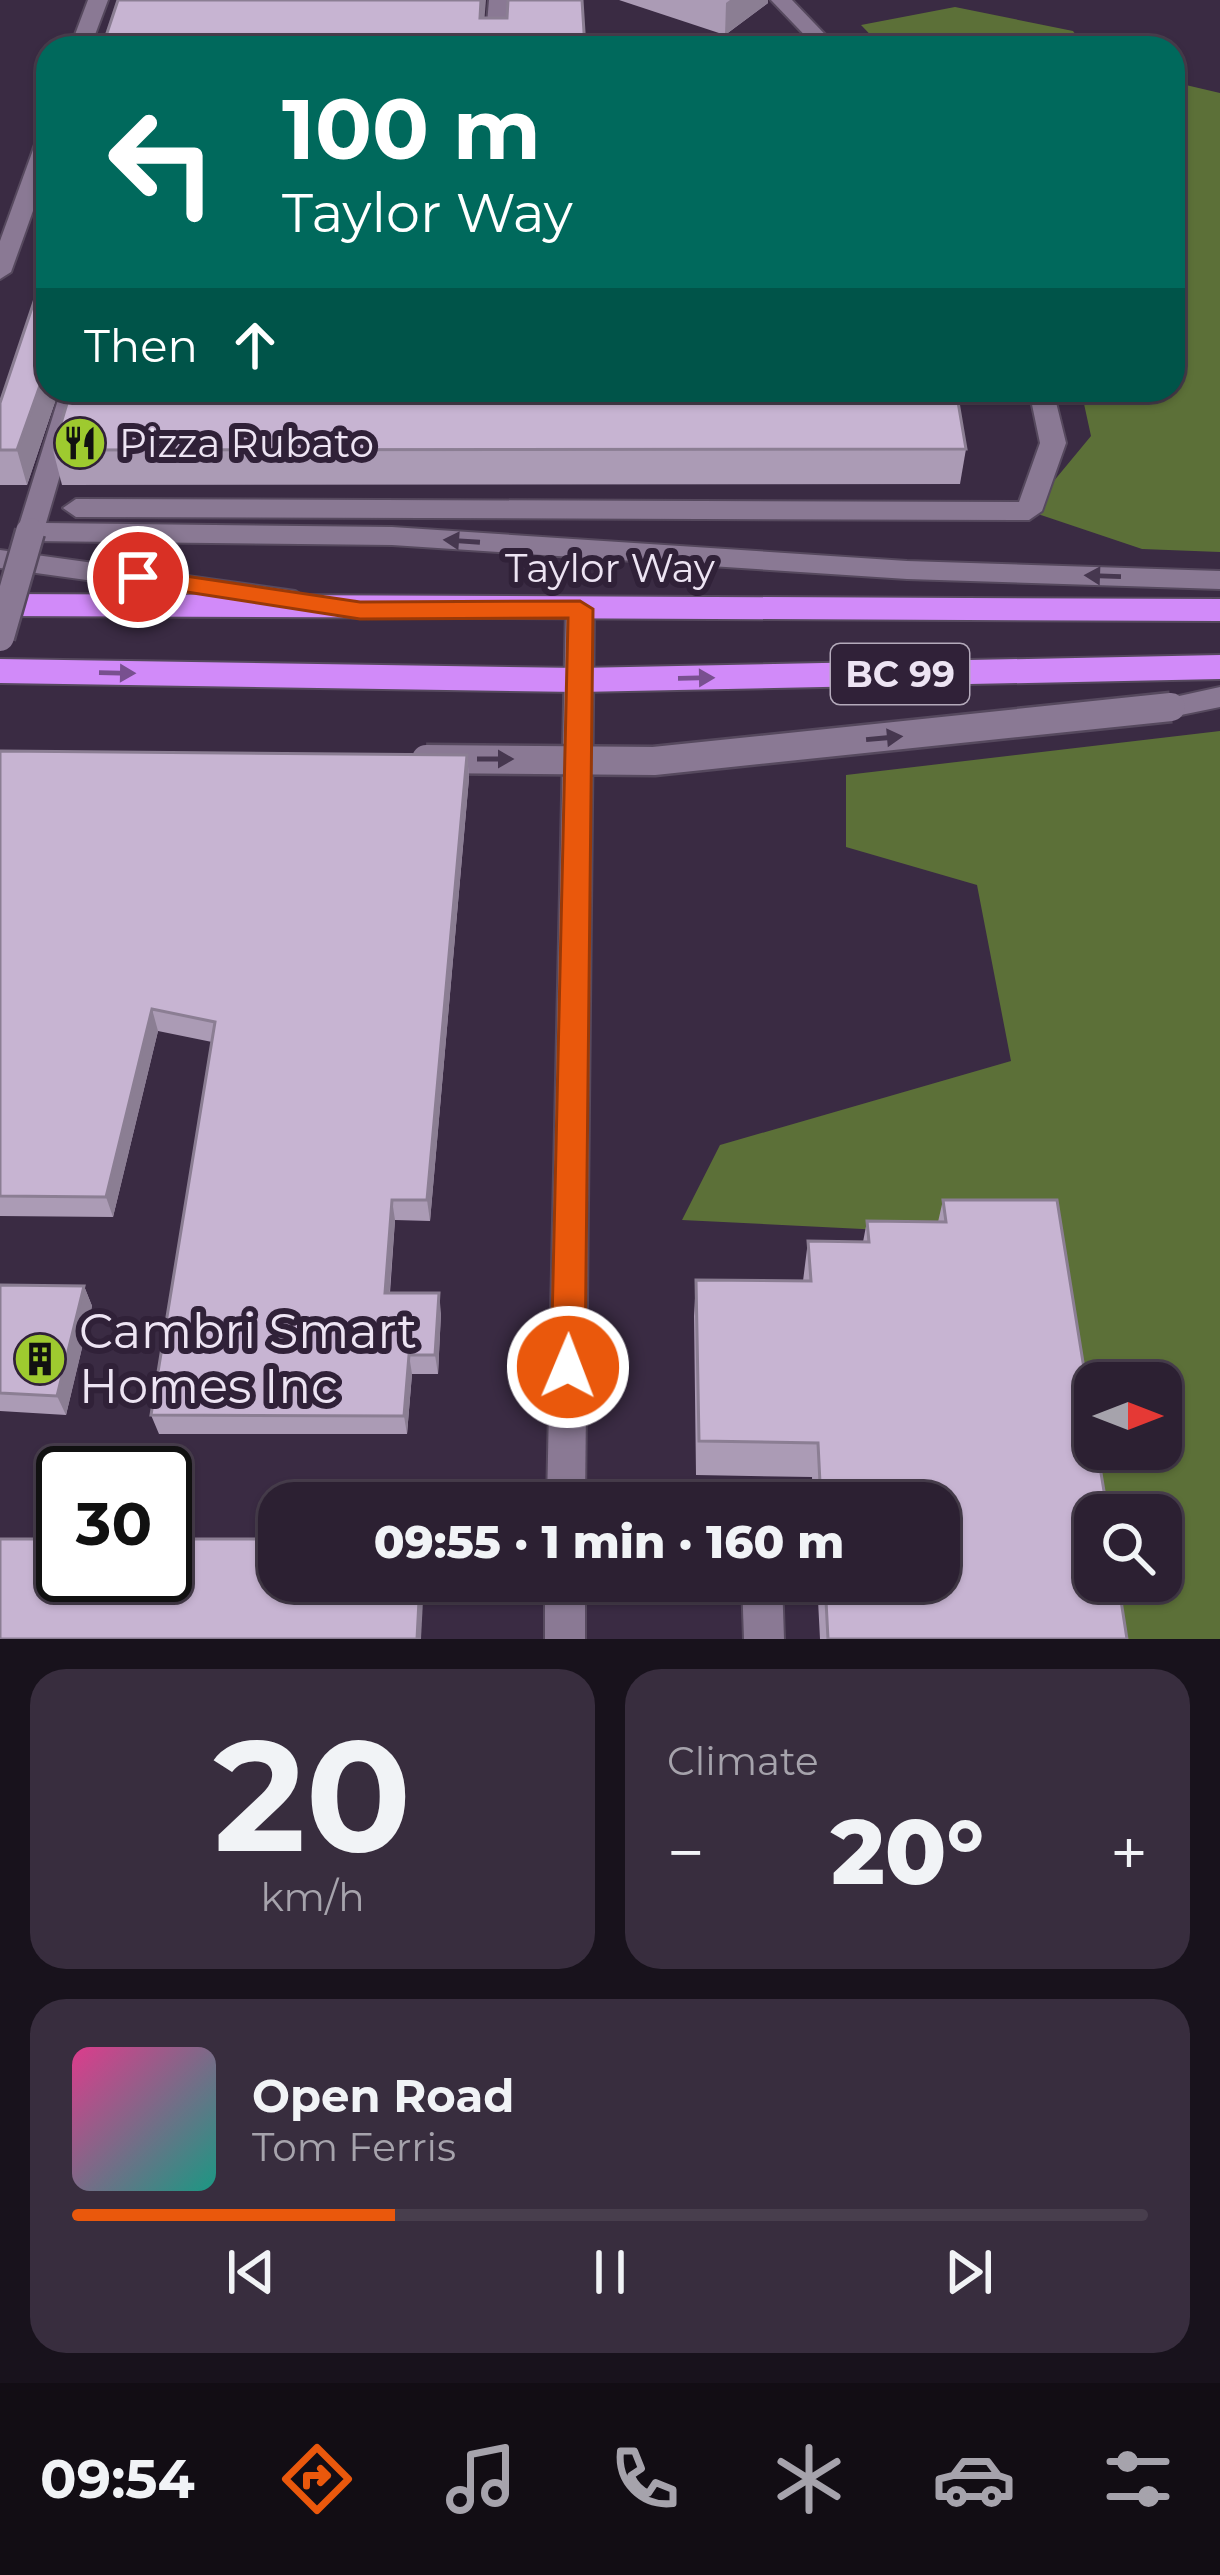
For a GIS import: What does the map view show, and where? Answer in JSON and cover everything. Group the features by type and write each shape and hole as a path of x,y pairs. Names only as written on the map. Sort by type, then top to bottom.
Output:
{"highway":[{"name":"Taylor Way","path":"0,605 1220,610"},
{"name":"BC 99","path":"0,671 580,680 1220,668"}],"street":[{"path":"84,36 98,0"},
{"path":"496,36 499,0"},
{"path":"781,0 816,36"},
{"path":"0,272 36,172"},
{"path":"0,637 69,402"},
{"path":"76,508 1029,511 1053,443 1044,402"},
{"path":"31,532 392,536 907,570 1220,580"},
{"path":"0,559 360,610"},
{"path":"566,1482 580,609"},
{"path":"397,758 654,760 1172,707 1220,697"},
{"path":"565,1602 565,1639"},
{"path":"763,1602 764,1639"}],"green space":[{"path":"955,7 1073,31 1077,36 872,36 861,25"},
{"path":"1185,85 1220,93 1220,552 1142,549 1029,511 1091,436 1084,402 1185,402"},
{"path":"1220,731 1220,1639 1107,1639 1101,1602 1182,1602 1182,1494 1091,1494 1087,1470 1182,1470 1182,1362 1074,1362 1074,1399 1045,1238 682,1220 720,1145 1011,1061 977,885 846,847 846,775"}],"building":[{"path":"118,0 481,0 480,18 507,18 508,0 582,0 584,36 106,36"},
{"path":"36,296 36,397 17,450 0,450 0,403"},
{"path":"67,402 958,402 966,449 53,450"},
{"path":"0,751 467,755 427,1200 392,1200 385,1293 439,1293 435,1355 409,1355 404,1416 151,1415 215,1022 152,1009 106,1197 0,1196"},
{"path":"943,1200 1057,1200 1083,1362 1074,1362 1074,1470 1100,1470 1104,1494 1074,1494 1074,1602 1121,1602 1127,1639 828,1639 826,1602 960,1602 960,1482 820,1482 818,1443 699,1441 696,1280 811,1281 808,1241 869,1242 867,1221 946,1222"},
{"name":"Cambri Smart Homes Inc","path":"0,1285 84,1286 57,1396 0,1393"},
{"path":"0,1539 36,1539 36,1602 192,1602 192,1539 258,1539 258,1602 419,1602 417,1639 0,1639"}],"place":[{"name":"Pizza Rubato","path":"80,443"},
{"name":"Cambri Smart Homes Inc","path":"40,1359"}],"route":[{"path":"138,577 360,610 580,609 568,1367"}]}
